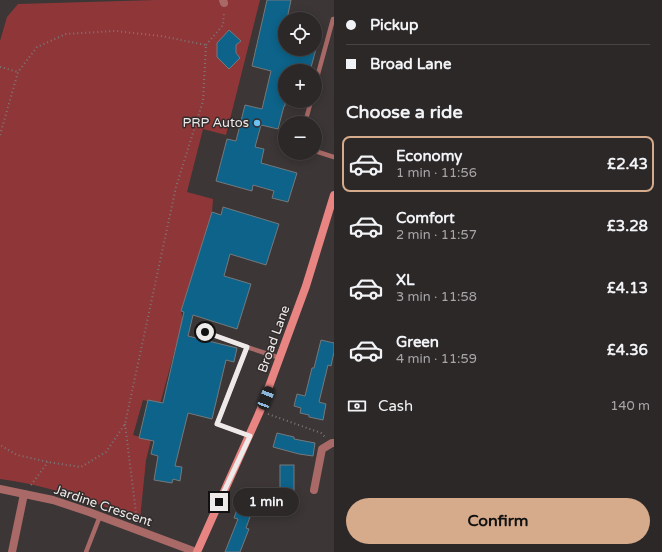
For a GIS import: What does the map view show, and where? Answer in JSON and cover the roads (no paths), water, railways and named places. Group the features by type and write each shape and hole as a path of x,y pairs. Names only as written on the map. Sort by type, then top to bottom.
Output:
{"street":[{"name":"Broad Lane","path":"196,552 250,436 260,411 306,286 334,195"},
{"path":"314,490 322,449 333,443"},
{"name":"Jardine Crescent","path":"0,489 53,500 196,552"},
{"path":"12,552 24,494"}],"lane":[{"path":"321,64 333,19"},
{"path":"322,153 334,157"},
{"path":"205,332 280,358"},
{"path":"247,347 217,424 250,436"},
{"path":"86,552 100,516"}],"place":[{"name":"PRP Autos","path":"257,123"}]}
